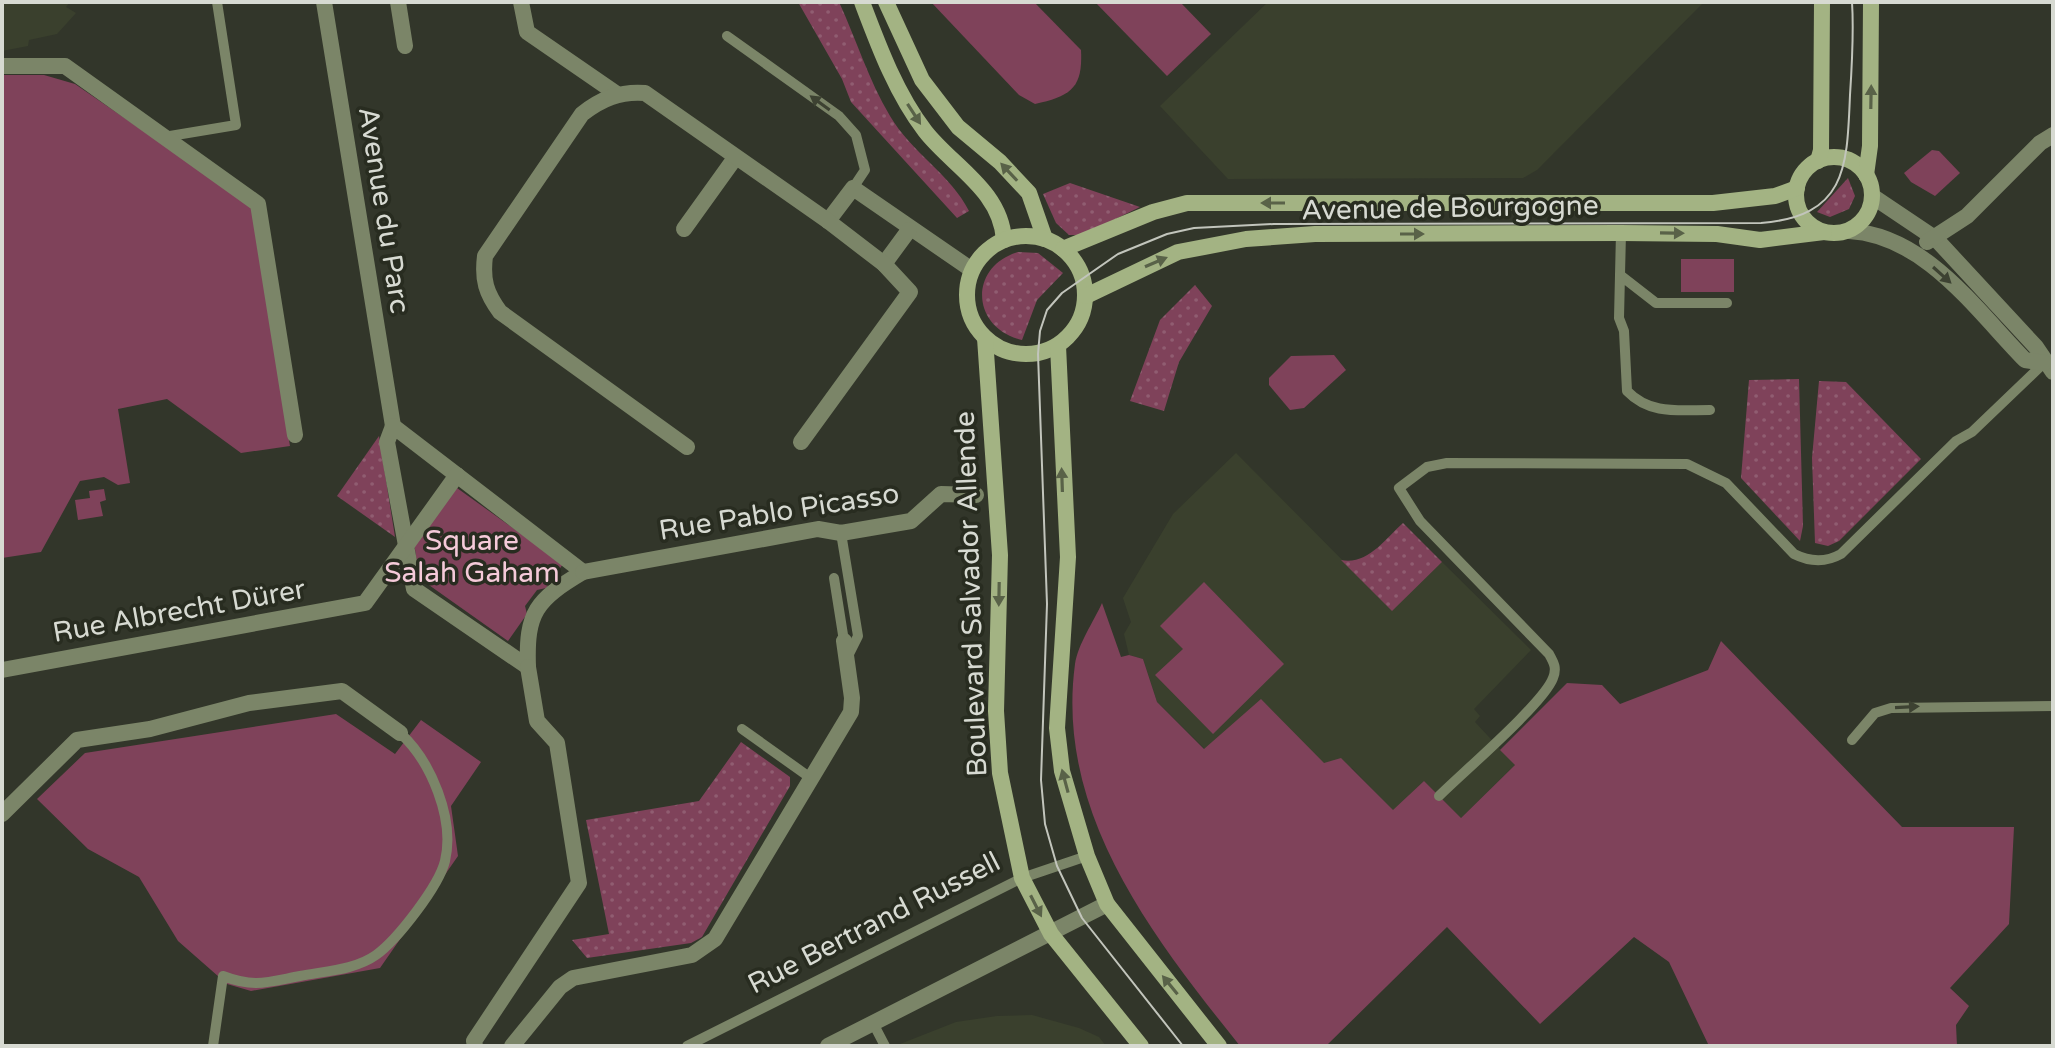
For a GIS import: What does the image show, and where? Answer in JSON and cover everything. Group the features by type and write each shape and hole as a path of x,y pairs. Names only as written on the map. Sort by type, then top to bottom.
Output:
{"street":[{"name":"Avenue du Parc","path":"324,2 393,426 387,442 414,589 528,667"},
{"path":"398,2 405,46"},
{"path":"521,2 527,32 617,94"},
{"path":"860,2 902,96 927,133 976,180 992,206 1004,240"},
{"path":"1818,161 1821,150 1822,2"},
{"path":"1849,231 1867,214 1872,196 1866,175 1870,146 1871,2"},
{"path":"889,7 922,80 958,127 1000,162 1029,193 1045,239"},
{"path":"2,66 65,66 258,204 295,435"},
{"path":"687,447 500,312 487,293 482,275 485,256 493,243 582,114 597,102 617,94 645,93 828,221 884,264 910,292 801,442"},
{"path":"1866,175 1847,160 1828,158 1818,161 1802,175 1797,188 1802,215 1824,232 1849,231 1911,243 1936,239 1967,216 2040,143 2053,135"},
{"path":"684,229 735,158"},
{"path":"828,221 853,188 909,230 972,270"},
{"name":"Avenue de Bourgogne","path":"1063,249 1153,212 1187,203 1713,203 1775,196 1797,188"},
{"path":"1872,196 1936,239 2036,347 2048,368"},
{"path":"884,264 909,230"},
{"name":"Avenue de Bourgogne","path":"1086,296 1178,252 1246,239 1315,234 1621,233 1717,234 1760,240 1824,232"},
{"path":"1032,236 1045,239 1063,249 1079,266 1086,296 1082,315 1073,332 1058,346 1028,355 998,348 974,324 968,307 972,270 991,247 1004,240 1032,236"},
{"path":"1894,241 1940,274 2025,360 2048,368"},
{"name":"Boulevard Salvador Allende","path":"985,338 1000,555 996,711 1000,773 1022,878 1051,934 1141,1046"},
{"path":"1058,346 1068,557 1057,728 1062,771 1087,856 1107,904 1219,1046"},
{"path":"393,426 583,572 546,595 527,627 528,667 537,721 557,743 579,883 474,1041 475,1046"},
{"path":"405,547 457,475"},
{"name":"Rue Pablo Picasso","path":"583,572 818,529 841,533 911,521 941,494 976,495"},
{"name":"Rue Albrecht Dürer","path":"2,670 365,603 405,547"},
{"path":"512,1046 560,987 573,978 692,955 715,939 851,712 844,641"},
{"path":"2,814 77,740 150,729 249,703 342,691 400,733"},
{"path":"828,1046 1107,904"}],"lane":[{"path":"161,137 236,125 217,2"},
{"path":"727,36 839,116 856,135 865,170 853,188"},
{"path":"1621,233 1619,318 1624,331 1627,391 1638,403 1652,408 1710,410"},
{"path":"1620,275 1656,303 1727,303"},
{"path":"1439,796 1533,704 1553,678 1556,666 1549,654 1420,521 1399,488 1416,474 1447,463 1687,464 1726,483 1794,554 1808,561 1820,561 1841,554 1956,441 1972,432 2048,368"},
{"path":"841,533 858,636 846,659"},
{"path":"834,578 844,641"},
{"path":"1852,740 1875,713 1891,708 2053,706"},
{"path":"742,729 812,779"},
{"path":"213,1046 223,976 251,985 364,961 390,943 432,887 445,862 446,840 439,798 424,760 400,733"},
{"name":"Rue Bertrand Russell","path":"687,1046 1022,878 1087,856"},
{"path":"873,1023 885,1046"}],"shaded area":[{"path":"2,2 70,2 66,7 76,13 57,34 29,40 28,46 2,51"},
{"path":"1268,2 1704,2 1537,170 1523,178 1228,179 1160,106"},
{"path":"1236,453 1392,610 1442,562 1531,650 1474,709 1480,716 1475,722 1515,765 1461,818 1424,781 1393,811 1352,768 1205,749 1157,702 1143,659 1129,655 1124,634 1131,622 1123,598 1173,514"},
{"path":"1032,1015 1079,1028 1099,1037 1106,1046 895,1046 956,1022"}],"green space":[{"path":"798,2 839,2 890,116 952,186 969,211 957,218 851,102 842,79"},
{"path":"931,2 1034,2 1081,50 1077,82 1058,98 1035,104 1019,95"},
{"path":"1095,2 1180,2 1211,34 1167,76"},
{"path":"2,75 44,75 75,84 251,205 290,446 241,453 167,399 118,409 130,483 118,485 104,477 80,481 41,552 2,558"},
{"path":"1932,150 1939,151 1960,173 1935,196 1911,182 1904,173"},
{"path":"1848,178 1855,196 1849,209 1830,217 1817,212"},
{"path":"1070,183 1140,207 1083,235 1069,235 1056,223 1043,194"},
{"path":"1018,252 1038,253 1063,273 1037,300 1022,340 1005,333 993,323 985,311 982,297 990,270"},
{"path":"1681,259 1734,259 1734,292 1681,292"},
{"path":"1195,285 1212,306 1179,362 1164,411 1130,401 1160,320"},
{"path":"1334,355 1346,370 1304,408 1290,410 1269,385 1269,378 1291,356"},
{"path":"1799,379 1803,526 1800,541 1741,478 1749,380"},
{"path":"1819,381 1846,382 1921,459 1839,541 1828,546 1815,543 1812,458"},
{"path":"379,436 395,537 337,496"},
{"name":"Square Salah Gaham","path":"457,488 563,564 546,588 537,590 525,606 527,614 508,641 419,578 414,542"},
{"path":"104,489 106,500 100,502 103,516 78,520 75,500 90,498 89,491"},
{"path":"1403,523 1442,562 1392,611 1341,560 1351,561 1367,555"},
{"path":"1204,582 1284,664 1213,734 1155,675 1183,649 1160,626"},
{"path":"1102,603 1121,657 1129,655 1143,659 1157,702 1204,749 1261,699 1324,763 1341,758 1393,810 1424,781 1461,818 1515,765 1500,750 1567,683 1602,685 1620,704 1708,670 1721,641 1902,827 2014,827 2009,924 1950,988 1969,1006 1956,1025 1957,1046 1709,1046 1669,962 1634,937 1540,1024 1447,927 1326,1046 1240,1046 1144,917 1117,870 1095,822 1080,771 1073,719 1077,656"},
{"path":"336,714 395,754 421,720 481,762 451,806 458,856 380,968 251,991 227,984 178,941 139,877 88,849 37,799 85,753"},
{"path":"741,742 790,777 790,786 702,937 691,943 587,958 572,940 609,934 586,820 699,801"}],"tram line":[{"path":"1183,1046 1082,918 1057,866 1045,824 1041,780 1047,604 1038,354 1040,331 1047,310 1062,293 1118,254 1167,234 1194,228 1274,224 1761,223 1811,210 1826,198 1837,183 1843,165 1849,121 1852,2"}]}
